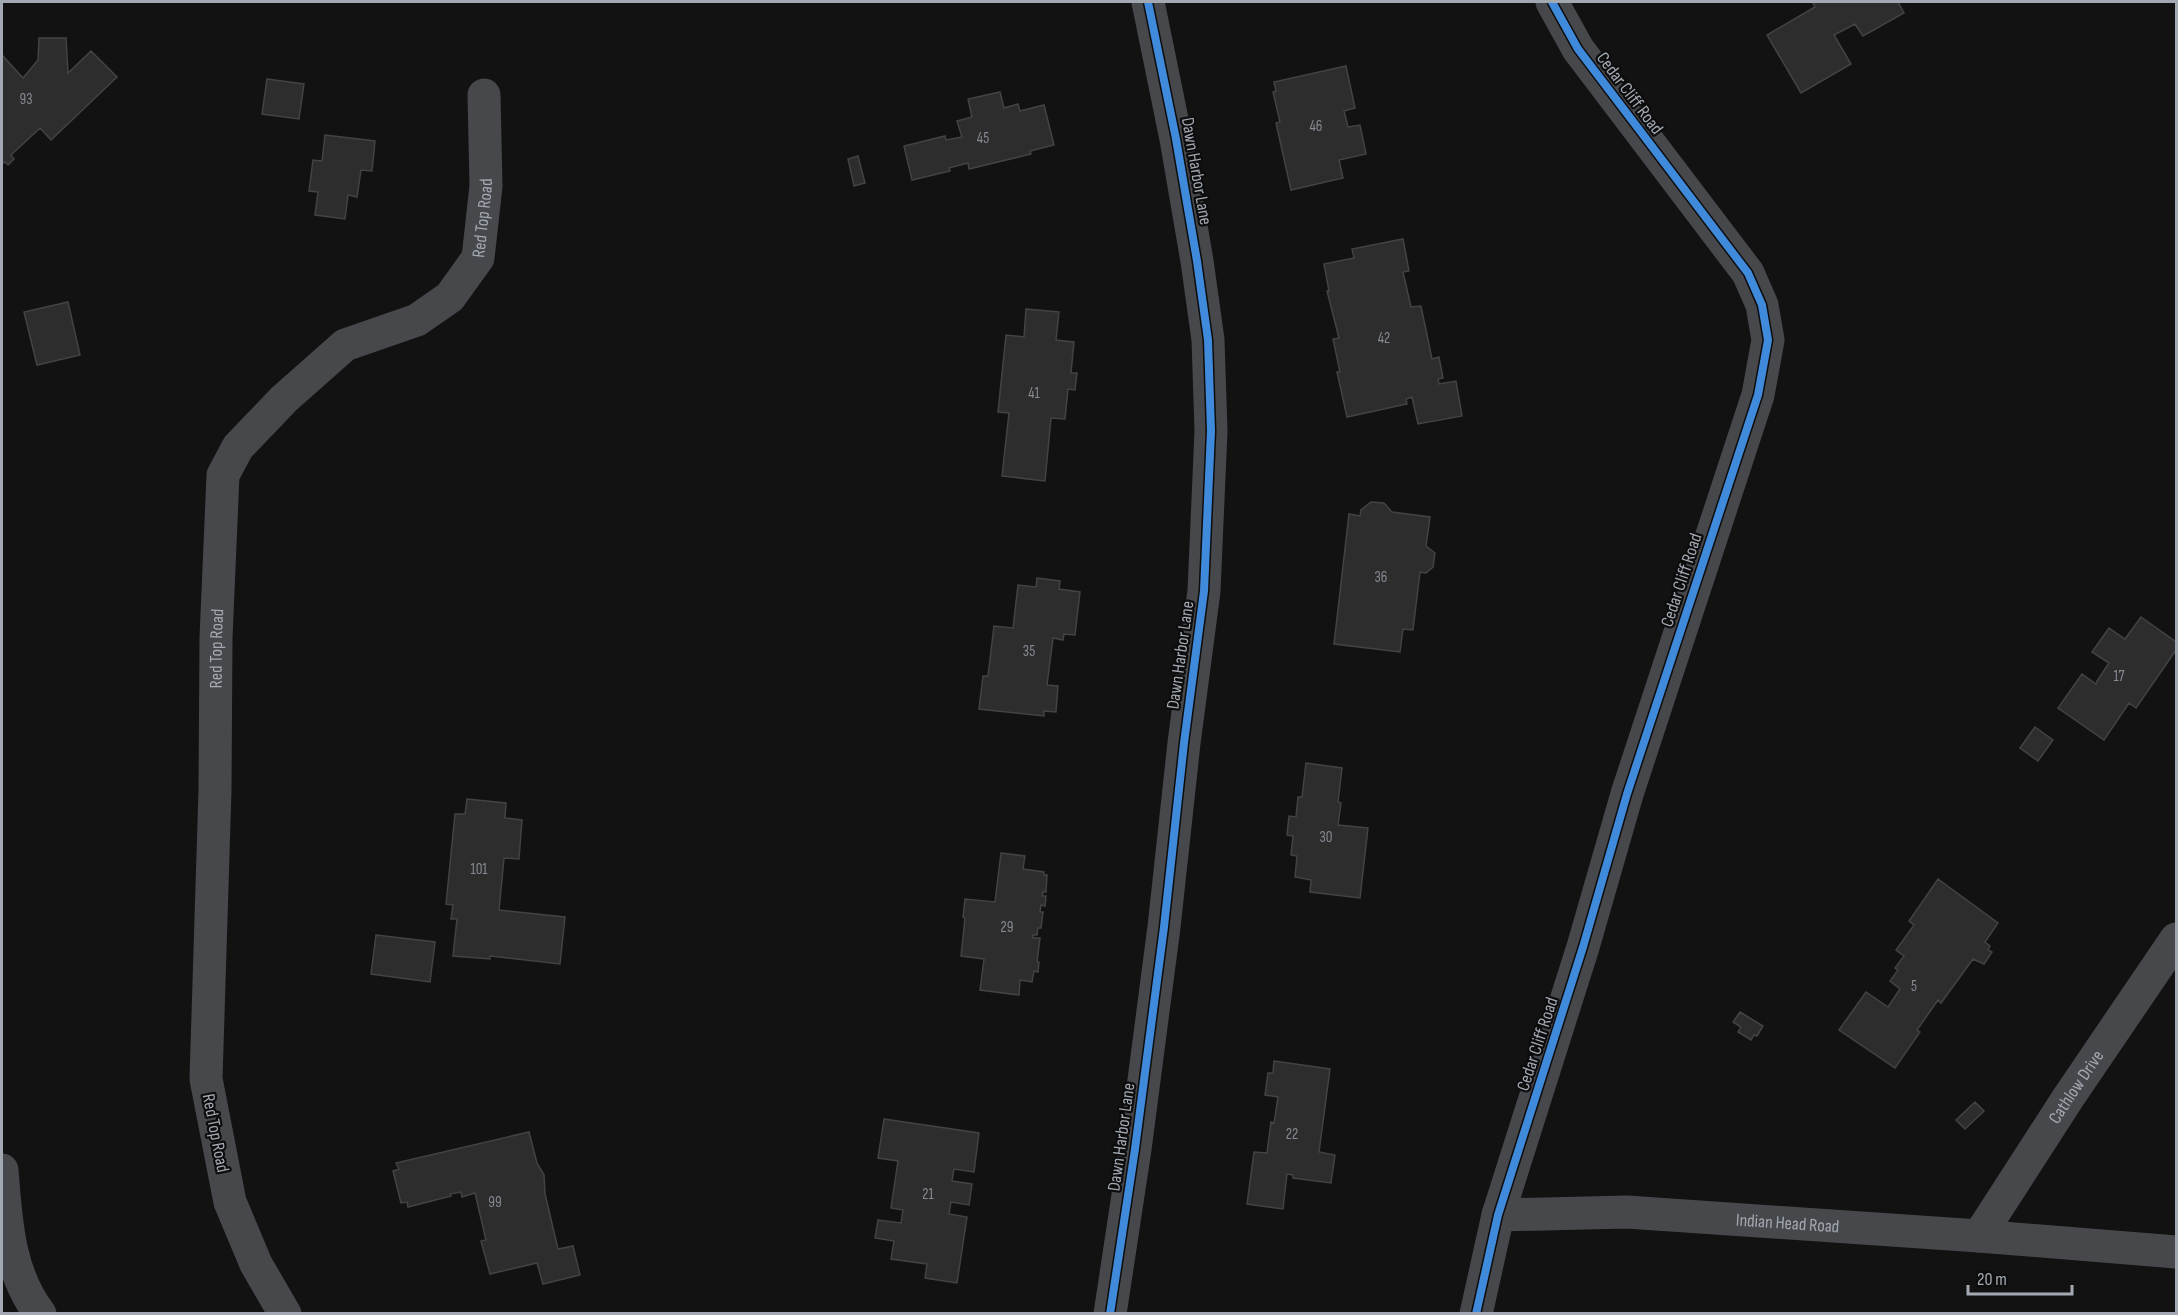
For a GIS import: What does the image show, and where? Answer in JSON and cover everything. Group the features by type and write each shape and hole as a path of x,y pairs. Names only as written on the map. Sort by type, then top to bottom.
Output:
{"street":[{"name":"Dawn Harbor Lane","path":"1110,1314 1135,1149 1204,591 1211,430 1208,340 1197,261 1176,139 1148,2"},
{"name":"Cedar Cliff Road","path":"1498,1215 1583,948 1627,794 1758,395 1767,340 1762,305 1748,273 1578,49 1552,2"},
{"name":"Red Top Road","path":"285,1314 256,1264 230,1203 206,1079 216,638 223,475 238,447 284,399 345,345 417,320 450,297 478,258 486,186 484,95"},
{"name":"Cathlow Drive","path":"1979,1236 2068,1098 2176,939"},
{"path":"2,1170 8,1238 21,1283 40,1314"},
{"name":"Indian Head Road","path":"1498,1215 1627,1212 2176,1252"},
{"path":"1476,1314 1498,1215"}],"building":[{"path":"1898,2 1904,13 1863,36 1855,24 1834,35 1851,64 1801,93 1767,35 1815,7 1813,3"},
{"path":"39,38 66,38 68,73 91,51 117,77 51,140 40,128 11,155 14,159 8,165 5,162 2,164 2,55 23,78 38,60"},
{"path":"1346,66 1355,108 1344,111 1348,127 1360,125 1366,154 1339,160 1343,178 1291,190 1276,123 1280,122 1273,92 1276,91 1274,82"},
{"path":"267,79 304,84 299,119 262,114"},
{"path":"1000,92 1004,108 1018,104 1020,111 1044,105 1054,145 1030,151 1031,154 969,169 968,163 949,168 950,171 912,180 904,146 945,136 946,140 962,137 957,121 972,117 968,99"},
{"path":"325,135 375,141 372,171 361,170 357,197 348,195 345,219 315,215 318,192 309,191 313,160 322,161"},
{"path":"858,156 865,183 854,186 848,159"},
{"path":"1403,239 1409,271 1403,272 1411,307 1421,306 1432,359 1439,357 1443,378 1438,379 1439,384 1456,381 1462,416 1418,424 1412,397 1406,399 1407,404 1347,417 1337,372 1340,372 1333,339 1339,338 1327,291 1329,291 1324,264 1354,258 1352,249"},
{"path":"68,302 80,355 37,365 24,312"},
{"path":"1026,309 1059,312 1056,340 1074,342 1071,373 1077,373 1075,390 1068,389 1065,419 1051,418 1045,481 1002,476 1009,413 998,412 1006,335 1024,337"},
{"path":"1371,502 1384,503 1392,512 1430,517 1426,546 1435,553 1433,567 1426,573 1420,572 1413,630 1403,629 1400,652 1334,644 1349,514 1360,516 1361,510"},
{"path":"1037,578 1060,581 1059,589 1080,592 1075,635 1064,634 1063,640 1053,638 1047,685 1058,686 1056,712 1044,711 1044,716 979,709 983,676 988,676 994,626 1013,628 1018,585 1036,587"},
{"path":"2141,617 2176,642 2176,650 2136,708 2129,703 2104,740 2058,708 2082,674 2096,684 2109,663 2092,652 2109,628 2125,639"},
{"path":"2035,727 2053,740 2038,761 2020,748"},
{"path":"1306,763 1342,768 1338,825 1368,828 1360,898 1310,892 1311,880 1295,877 1297,856 1291,855 1293,836 1287,835 1289,816 1296,817 1298,797 1302,797"},
{"path":"467,799 506,803 505,818 522,820 519,859 504,858 499,910 565,917 560,964 490,956 490,959 453,956 457,919 451,919 453,905 446,904 455,814 465,814"},
{"path":"1001,853 1025,856 1023,869 1044,872 1044,875 1047,875 1046,892 1043,892 1042,896 1046,896 1045,906 1041,905 1040,912 1043,912 1041,928 1038,928 1037,935 1033,935 1033,938 1040,938 1038,972 1034,971 1032,982 1020,980 1019,995 980,990 984,959 961,956 965,899 995,902"},
{"path":"1938,879 1998,923 1985,942 1990,946 1988,950 1992,952 1984,964 1973,959 1941,1003 1938,1000 1917,1030 1920,1032 1895,1068 1839,1030 1866,992 1888,1007 1900,989 1890,981 1898,970 1895,968 1904,956 1896,950 1914,925 1909,921"},
{"path":"376,935 435,942 430,982 371,974"},
{"path":"1740,1012 1763,1026 1757,1036 1754,1035 1751,1040 1738,1032 1741,1027 1733,1022"},
{"path":"1274,1061 1330,1069 1319,1152 1335,1155 1331,1183 1293,1178 1293,1175 1287,1174 1283,1209 1247,1204 1254,1152 1267,1153 1271,1122 1274,1123 1278,1097 1265,1095 1268,1073 1273,1073"},
{"path":"1975,1102 1984,1111 1965,1129 1956,1120"},
{"path":"884,1119 979,1133 974,1172 954,1169 952,1181 972,1184 969,1205 951,1202 949,1214 967,1217 957,1283 925,1278 927,1264 891,1259 894,1241 875,1238 878,1220 901,1223 903,1210 891,1208 898,1161 878,1158"},
{"path":"529,1132 537,1163 544,1175 545,1194 558,1249 573,1246 580,1275 543,1284 537,1263 490,1274 481,1241 486,1240 475,1193 462,1197 461,1192 450,1194 451,1196 408,1207 407,1202 401,1203 393,1171 399,1169 396,1163"}],"cycle path":[{"path":"1110,1314 1135,1149 1164,927 1184,743 1204,591 1211,431 1208,340 1197,261 1176,139 1148,2"},
{"path":"1476,1314 1498,1215 1583,947 1627,794 1758,395 1768,340 1762,305 1748,273 1578,49 1552,2"}]}
